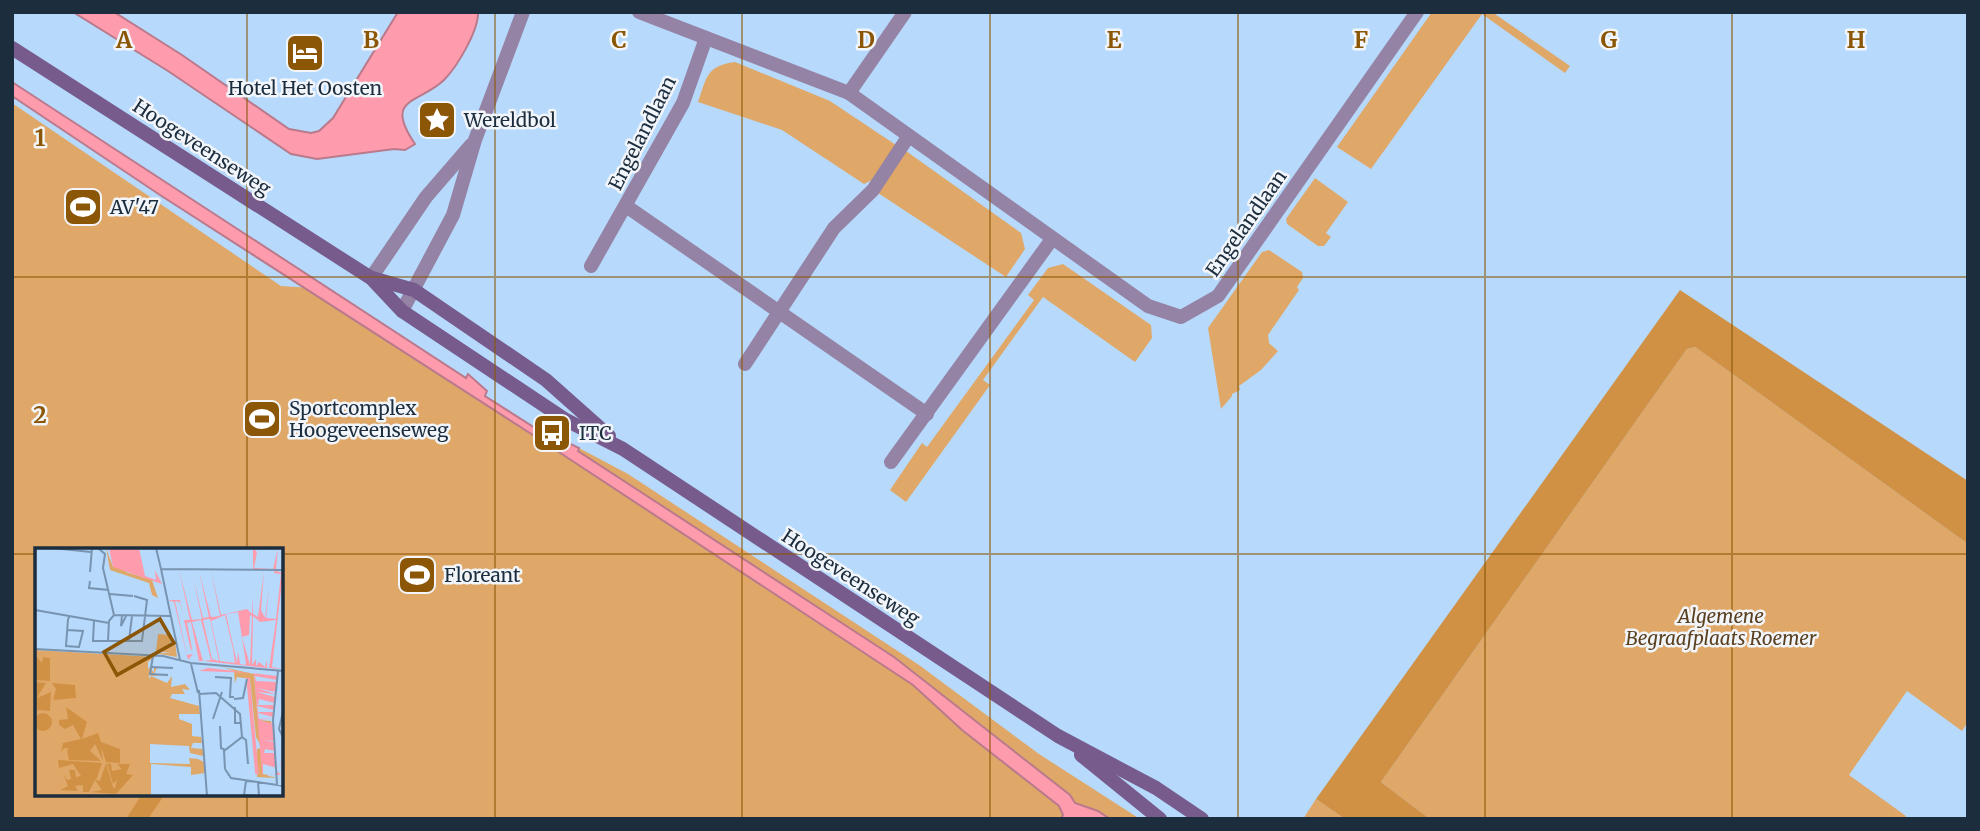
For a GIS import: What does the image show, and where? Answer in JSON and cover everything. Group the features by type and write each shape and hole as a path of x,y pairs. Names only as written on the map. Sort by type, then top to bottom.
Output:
{"main road":[{"name":"Hoogeveenseweg","path":"12,48 371,278 402,312 566,420 623,449 1058,736 1156,788 1202,819"},
{"name":"Hoogeveenseweg","path":"371,278 414,290 546,380 623,449"},
{"name":"Hoogeveenseweg","path":"1058,736 1160,819"}],"street":[{"path":"402,312 453,215 475,141 523,12"},
{"name":"Engelandlaan","path":"639,12 849,93 1147,306 1181,317 1218,296 1418,12"},
{"path":"849,93 905,12"},
{"name":"Engelandlaan","path":"591,266 683,103 706,38"},
{"path":"745,365 834,228 873,190 908,137"},
{"path":"371,278 426,197 475,141"},
{"name":"Engelandlaan","path":"626,206 927,414"},
{"path":"891,462 1052,239"}],"green space":[{"path":"1432,12 1492,12 1570,66 1565,73 1482,14 1371,169 1337,147"},
{"path":"735,62 830,101 896,145 876,178 864,184 782,130 698,102 709,74 718,66"},
{"name":"Sportcomplex Hoogeveenseweg","path":"12,103 281,286 311,288 903,674 1071,811 1067,819 12,819"},
{"path":"906,151 1021,233 1025,249 1006,277 878,193"},
{"path":"1315,178 1348,202 1326,233 1331,237 1324,246 1318,246 1287,224 1286,219"},
{"path":"1269,250 1302,272 1303,278 1297,287 1299,290 1268,335 1269,343 1278,351 1261,370 1239,386 1240,390 1232,394 1221,409 1208,328 1262,252"},
{"path":"1063,264 1151,325 1152,338 1135,362 1043,297 983,380 990,385 906,502 890,490 922,443 927,447 1034,300 1028,295 1048,268"},
{"name":"Algemene Begraafplaats Roemer","path":"1695,347 1968,544 1968,722 1962,731 1907,691 1849,775 1906,816 1904,819 1430,819 1381,782 1687,349"},
{"path":"579,448 628,474 919,665 1039,754 1140,819 1110,819 1098,811 1075,803 1070,795 894,657 578,451"},
{"path":"1316,799 1345,819 1303,819"}],"shaded area":[{"path":"73,12 114,12 289,129 311,133 319,131 333,118 398,12 478,12 471,38 449,74 434,88 408,103 404,109 406,129 415,144 405,150 394,149 317,159 291,154 168,71"},
{"path":"12,82 466,378 468,374 487,391 485,396 557,442 560,439 579,448 578,451 894,657 1070,795 1075,803 1098,811 1110,819 1061,819 1063,815 1059,806 962,730 913,685 12,96"},
{"path":"1680,290 1968,481 1968,544 1695,347 1687,349 1381,782 1430,819 1345,819 1316,799"},
{"path":"141,796 164,796 148,819 126,819"}],"place":[{"name":"Hotel Het Oosten","path":"305,53"},
{"name":"Wereldbol","path":"437,120"},
{"name":"AV'47","path":"83,207"},
{"name":"Sportcomplex Hoogeveenseweg","path":"262,419"},
{"name":"ITC","path":"552,433"},
{"name":"Floreant","path":"417,575"}]}
